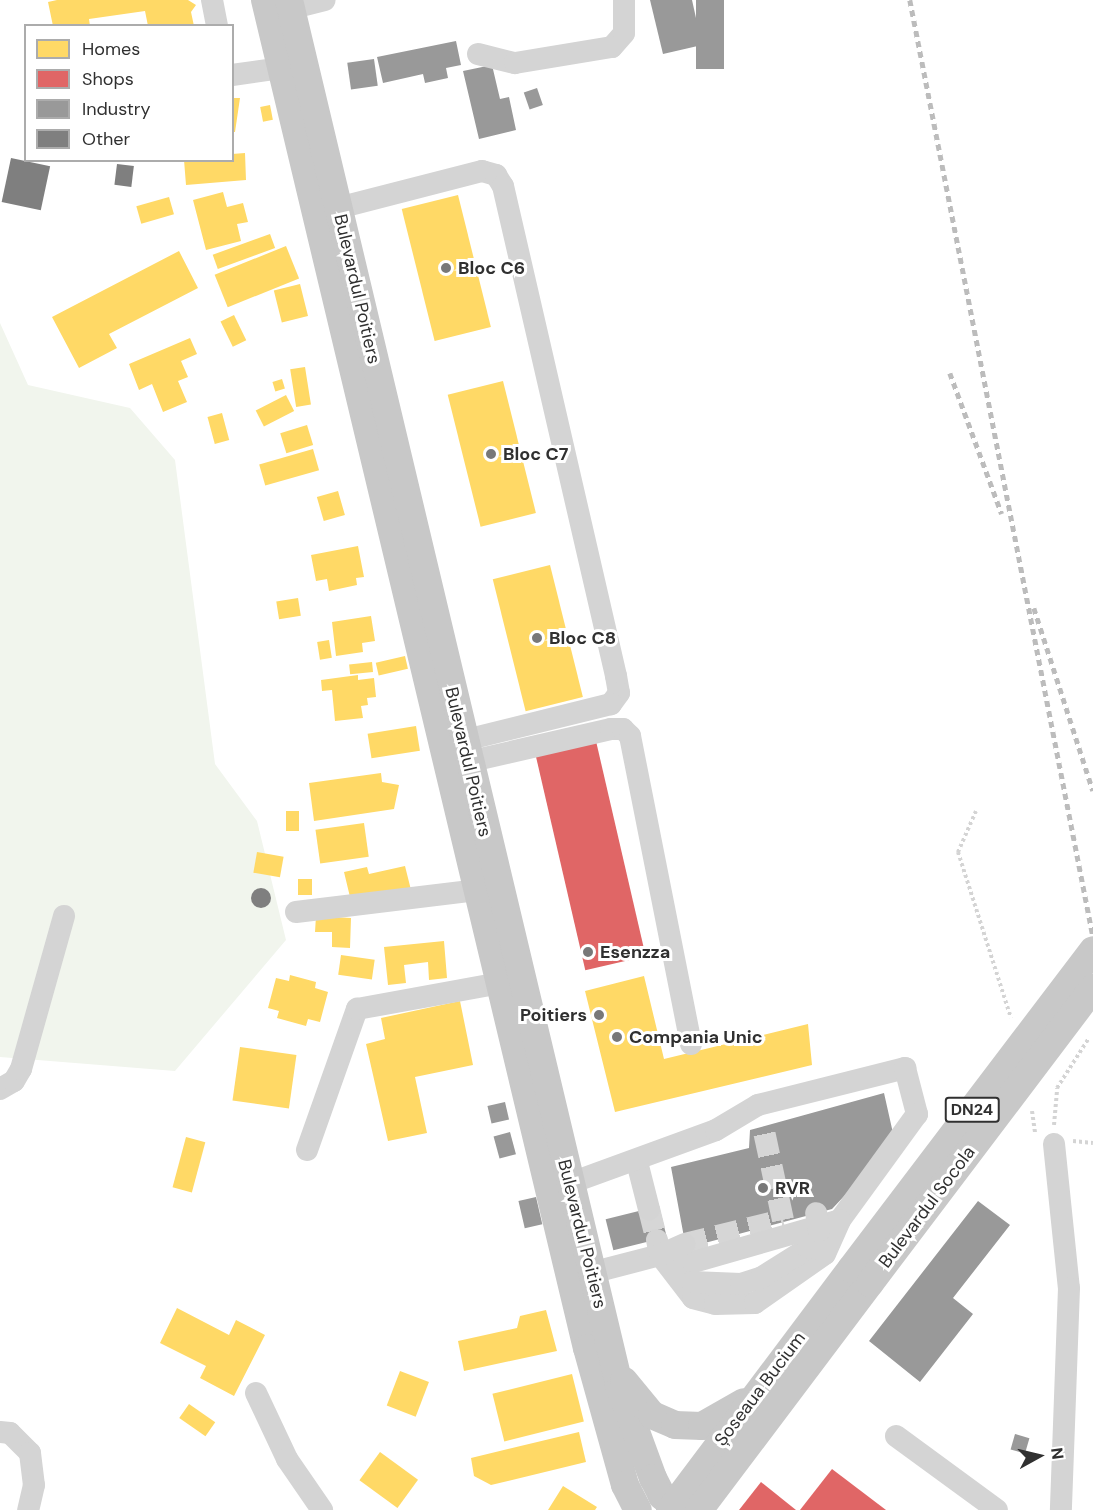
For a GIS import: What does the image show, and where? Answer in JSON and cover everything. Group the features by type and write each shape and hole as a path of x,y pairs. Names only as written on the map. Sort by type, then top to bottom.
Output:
{"main road":[{"name":"Bulevardul Poitiers","path":"278,6 281,68 455,754 598,1346 625,1485 638,1510"},
{"name":"Bulevardul Poitiers","path":"278,6 338,208 455,754 477,890 510,981"},
{"name":"Bulevardul Socola","path":"861,1276 1093,950"},
{"name":"Bulevardul Socola","path":"861,1276 1093,988"},
{"name":"Șoseaua Bucium","path":"680,1509 762,1387 861,1276"},
{"name":"Șoseaua Bucium","path":"680,1509 861,1276"},
{"name":"Bulevardul Poitiers","path":"598,1346 620,1388 653,1478 662,1496 680,1509"},
{"path":"598,1346 628,1390 652,1415 675,1425 702,1426 733,1412 762,1387"},
{"path":"598,1346 589,1386 619,1510"}],"street":[{"path":"212,0 217,24"},
{"path":"278,6 325,0"},
{"path":"478,54 515,63 612,47 624,33 624,0"},
{"path":"234,75 281,68"},
{"path":"338,208 482,171 496,175 503,186 619,693 611,704 455,754"},
{"path":"455,754 611,729 623,729 630,736 691,1044"},
{"path":"296,912 477,890"},
{"path":"0,1089 14,1081 21,1069 64,916"},
{"path":"307,1150 357,1009 510,981"},
{"path":"560,1187 637,1162 716,1130 758,1105 905,1068 917,1114 840,1220 825,1254 755,1303 715,1304 693,1298 664,1256"},
{"path":"758,1105 763,1127"},
{"path":"1054,1144 1069,1288 1061,1510"},
{"path":"637,1162 649,1209"},
{"path":"664,1256 692,1282 741,1284 762,1277 808,1248 819,1231 816,1213"},
{"path":"581,1276 664,1256 840,1220"},
{"path":"664,1256 686,1245"},
{"path":"256,1393 288,1459 322,1510"},
{"path":"0,1432 10,1433 30,1454 34,1485 28,1510"},
{"path":"896,1436 975,1504 997,1510"}],"path":[{"path":"976,811 958,852 1011,1022"},
{"path":"1031,1109 1036,1138 1054,1144 1053,1100 1057,1088 1093,1032"}],"shaded area":[{"path":"0,323 28,385 130,408 175,460 215,764 257,821 286,940 175,1071 0,1057"}],"building: Homes":[{"path":"57,0 188,0 196,5 191,12 194,24 148,24 145,11 89,19 90,24 53,24 48,2"},
{"path":"234,98 240,98 235,132"},
{"path":"270,105 273,120 263,122 260,107"},
{"path":"245,153 246,180 186,185 184,162 234,162 234,154"},
{"path":"223,192 227,207 243,203 248,222 237,224 241,241 206,250 193,200"},
{"name":"Bloc C6","path":"458,195 491,327 435,341 402,209"},
{"path":"169,197 174,214 141,224 136,206"},
{"path":"270,234 275,248 218,269 213,255"},
{"path":"286,246 299,278 228,307 215,275"},
{"path":"179,251 198,288 109,334 117,348 79,368 52,317"},
{"path":"300,284 308,316 282,323 274,291"},
{"path":"234,315 246,340 233,347 221,322"},
{"path":"190,338 197,354 181,361 188,377 178,381 187,402 163,412 152,384 139,390 129,364"},
{"path":"305,367 311,405 296,407 290,369"},
{"path":"282,379 285,389 275,391 272,382"},
{"name":"Bloc C7","path":"503,381 536,513 481,527 448,395"},
{"path":"286,395 294,411 264,426 256,410"},
{"path":"222,413 229,440 215,444 208,417"},
{"path":"307,425 313,445 286,453 280,433"},
{"path":"313,449 319,470 265,486 259,464"},
{"path":"338,491 345,515 324,521 317,497"},
{"path":"358,546 364,577 356,578 357,585 329,591 327,579 316,581 311,555"},
{"name":"Bloc C8","path":"550,565 583,697 526,711 493,579"},
{"path":"298,598 301,616 279,619 276,601"},
{"path":"371,616 375,641 362,643 363,652 336,656 332,622"},
{"path":"329,640 332,658 320,660 317,642"},
{"path":"405,656 408,669 379,675 376,663"},
{"path":"372,662 373,672 350,674 349,664"},
{"path":"358,675 358,680 374,678 376,697 367,698 368,705 361,706 363,718 335,721 332,690 322,691 321,680"},
{"path":"416,726 420,751 372,758 368,734"},
{"path":"381,773 382,782 399,785 394,809 314,821 309,783"},
{"path":"286,811 299,811 299,831 286,831"},
{"path":"364,823 369,857 320,863 315,830"},
{"path":"257,852 284,857 280,877 253,873"},
{"path":"405,866 411,890 350,897 344,872 367,867 369,874"},
{"path":"298,879 312,879 312,895 298,895"},
{"path":"316,916 351,918 350,948 332,947 332,932 315,932"},
{"path":"444,941 447,978 429,980 428,962 404,965 406,983 388,985 384,947"},
{"path":"341,955 375,960 372,980 338,975"},
{"path":"290,975 316,982 315,988 328,992 320,1022 308,1019 306,1026 277,1018 279,1011 268,1008 276,978 289,981"},
{"path":"644,976 664,1059 808,1024 812,1065 615,1112 585,991"},
{"path":"460,1001 473,1065 415,1077 427,1133 388,1141 366,1044 385,1039 381,1018"},
{"path":"240,1047 296,1055 289,1108 232,1100"},
{"path":"186,1137 205,1142 192,1192 173,1187"},
{"path":"177,1308 229,1335 236,1320 265,1335 234,1396 200,1378 206,1366 160,1343"},
{"path":"546,1310 557,1351 464,1371 458,1341 517,1328 520,1316"},
{"path":"400,1371 429,1382 416,1417 387,1406"},
{"path":"572,1374 584,1422 504,1441 492,1394"},
{"path":"189,1404 215,1422 205,1436 179,1418"},
{"path":"579,1432 586,1462 491,1485 474,1476 471,1458"},
{"path":"380,1452 418,1480 397,1508 359,1480"},
{"path":"563,1486 597,1507 595,1510 548,1510"}],"building: Shops":[{"path":"596,741 646,956 585,970 536,755"},
{"path":"832,1469 886,1510 800,1510"},
{"path":"761,1482 796,1510 739,1510"}],"building: Industry":[{"path":"650,0 692,0 702,45 663,54"},
{"path":"696,0 724,0 724,69 696,69"},
{"path":"456,41 461,65 446,68 448,78 425,83 423,74 383,83 377,57"},
{"path":"374,59 378,86 351,89 347,63"},
{"path":"492,65 500,99 509,97 516,130 479,139 463,71"},
{"path":"537,88 543,105 530,110 524,93"},
{"name":"RVR","path":"884,1093 895,1142 832,1209 686,1248 671,1167 749,1148 750,1130"},
{"path":"505,1102 509,1120 492,1124 487,1106"},
{"path":"510,1132 516,1154 500,1159 494,1136"},
{"path":"536,1197 542,1224 525,1228 518,1201"},
{"path":"978,1201 1010,1225 953,1298 973,1314 920,1382 869,1341"},
{"path":"659,1206 667,1237 613,1250 606,1219"},
{"path":"1015,1434 1029,1438 1025,1454 1011,1449"}],"building: Other":[{"path":"11,158 50,166 41,210 2,202"},
{"path":"117,164 134,166 131,187 114,185"},
{"path":"261,888 268,891 271,898 268,905 261,908 254,905 251,898 254,891"}],"tunnel":[{"path":"685,1244 783,1220 763,1127"},
{"path":"649,1209 657,1240"}],"railway":[{"path":"910,0 1093,936"},
{"path":"950,373 1002,514"},
{"path":"1034,608 1093,791"}],"place":[{"name":"Bloc C6","path":"446,268"},
{"name":"Bloc C7","path":"491,454"},
{"name":"Bloc C8","path":"537,638"},
{"name":"Esenzza","path":"588,952"},
{"name":"Poitiers","path":"599,1015"},
{"name":"Compania Unic","path":"617,1037"},
{"name":"RVR","path":"763,1188"}]}
